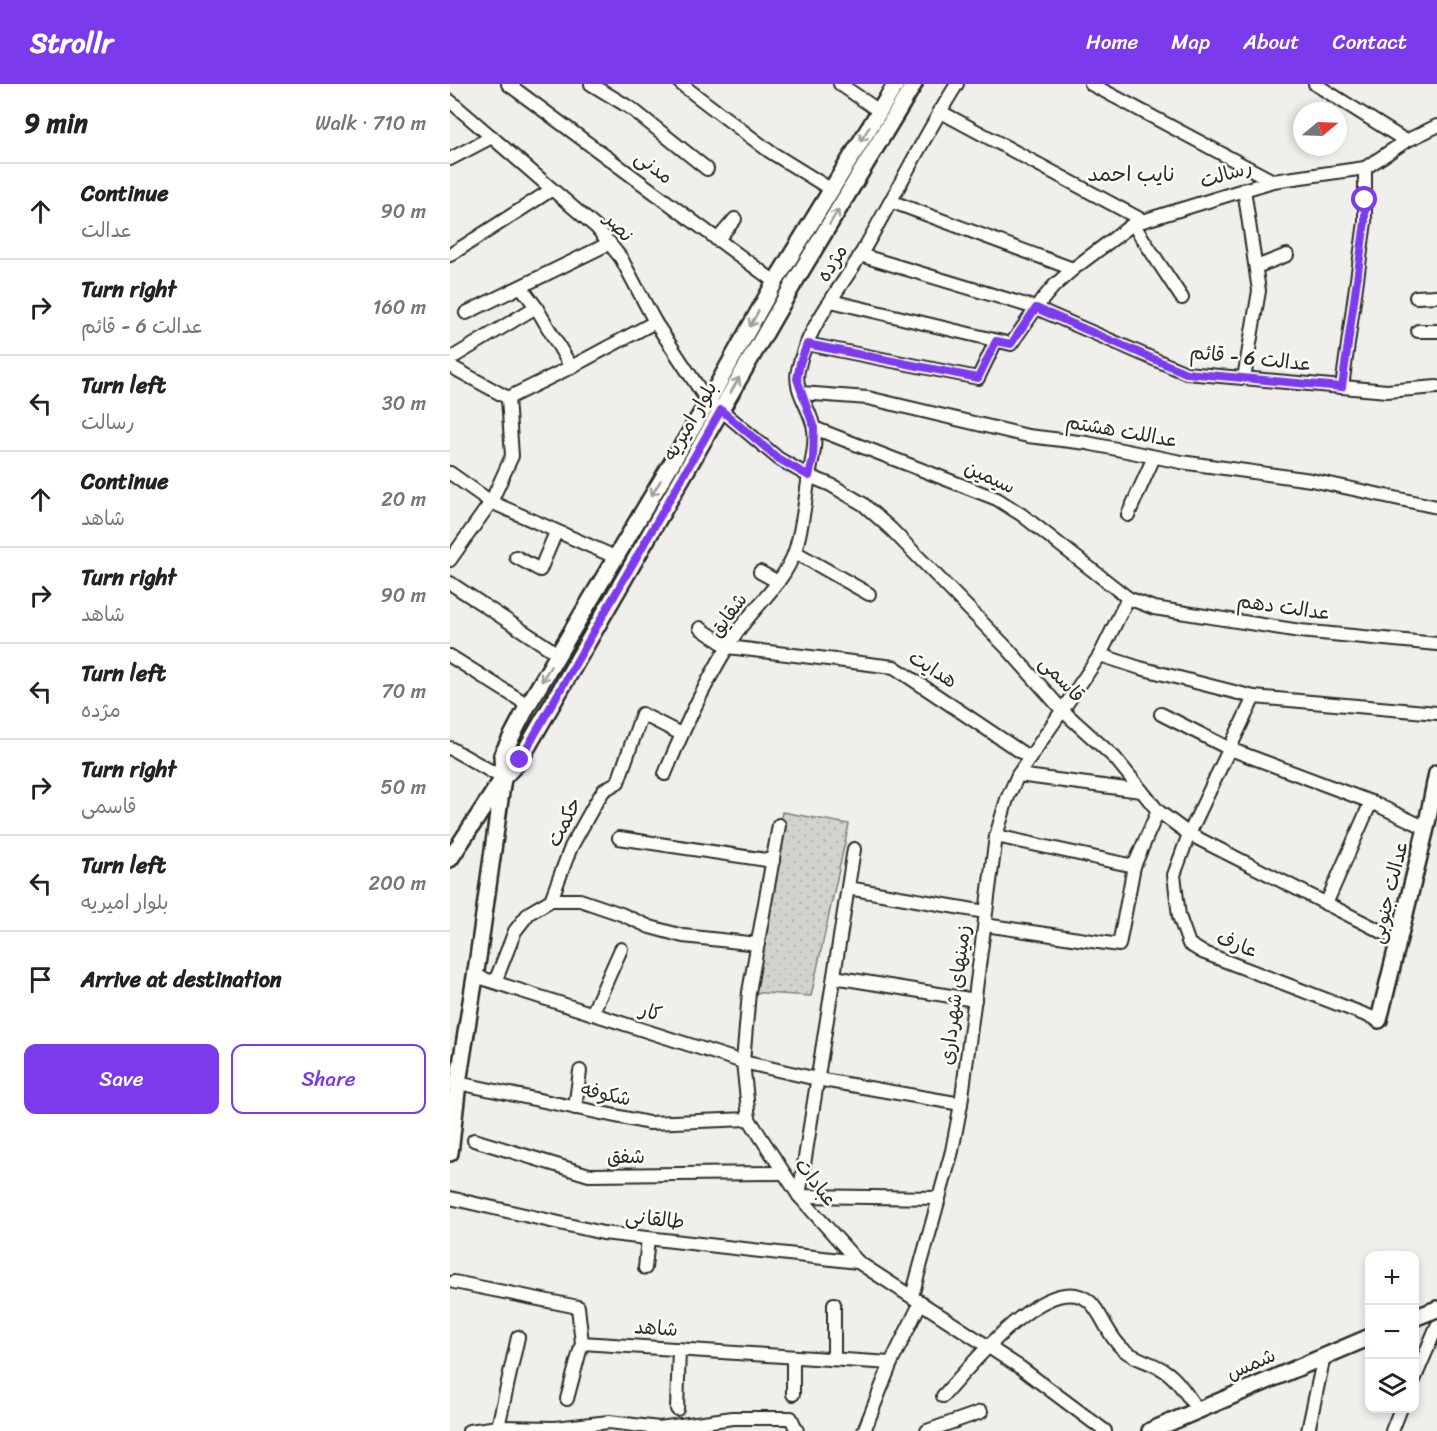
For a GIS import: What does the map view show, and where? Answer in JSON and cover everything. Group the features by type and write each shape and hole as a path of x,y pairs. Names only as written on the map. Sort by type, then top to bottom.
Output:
{"street":[{"name":"مدنی","path":"508,84 775,282"},
{"path":"591,84 632,109 707,169"},
{"path":"681,84 769,151 832,190"},
{"path":"840,84 879,111"},
{"name":"بلوار امیریه","path":"503,778 520,760 715,406 775,282 896,84"},
{"name":"بلوار امیریه","path":"450,1153 458,1083 503,778 502,755 528,705 615,557 794,283 914,84"},
{"name":"مژده","path":"809,476 813,459 814,428 801,393 797,373 807,344 860,255 939,111 957,84"},
{"path":"1091,84 1273,181"},
{"path":"1315,84 1406,141"},
{"name":"نصر","path":"450,101 597,228 610,243 634,281 655,322 715,406"},
{"path":"939,111 1137,222 1182,298"},
{"name":"رسالت","path":"996,341 1011,344 1047,294 1073,269 1137,222 1273,181 1365,168 1406,141 1437,126"},
{"path":"450,159 492,137"},
{"path":"1342,387 1365,222 1365,168"},
{"path":"1244,189 1259,291 1244,378"},
{"path":"450,255 551,190"},
{"path":"890,201 1073,269"},
{"path":"717,240 735,219"},
{"path":"466,313 522,288 610,243"},
{"name":"عدالت 6 - قائم","path":"860,255 1036,308 1186,373 1387,391 1437,387"},
{"path":"1256,267 1287,255"},
{"path":"522,288 571,367"},
{"path":"1416,297 1437,296"},
{"path":"807,344 978,378 996,341 831,301"},
{"path":"450,359 536,308"},
{"path":"508,398 655,322"},
{"path":"1418,331 1437,331"},
{"path":"450,366 508,398"},
{"name":"عداللت هشتم","path":"801,393 867,398 1028,436 1087,443 1154,457 1311,480 1437,507"},
{"path":"450,560 490,502 512,456 508,398"},
{"name":"قاسمی","path":"715,406 779,459 863,504 891,529 1008,649 1063,711 1115,759 1158,811 1189,834 1398,940"},
{"name":"سیمین","path":"814,428 997,499 1022,515 1128,598"},
{"path":"1128,515 1154,457"},
{"path":"450,473 490,502 615,557"},
{"name":"شقایق","path":"665,774 681,735 728,647 753,610 778,582 795,552 804,516 809,476"},
{"path":"516,557 540,570 556,532"},
{"path":"795,552 869,594"},
{"path":"760,573 778,582"},
{"path":"450,583 558,654"},
{"name":"عدالت دهم","path":"1128,598 1154,608 1300,631 1437,644"},
{"name":"زمینهای شهرداری","path":"917,1299 961,1104 996,836 1007,799 1018,775 1100,655 1128,598"},
{"path":"700,628 728,647"},
{"name":"هدایت","path":"728,647 894,666 1030,758"},
{"path":"1100,655 1140,668 1254,697 1437,713"},
{"path":"450,656 528,705"},
{"path":"1189,834 1254,697"},
{"name":"حکمت","path":"551,900 571,847 596,802 604,790 618,782 642,714 681,735"},
{"path":"1161,714 1230,748 1371,802 1426,828"},
{"path":"450,748 503,778 451,855"},
{"name":"عدالت جنوبی","path":"1379,1020 1426,828 1437,773"},
{"path":"1018,775 1141,791"},
{"path":"1326,904 1371,802"},
{"path":"985,925 1119,945 1134,866 1158,811"},
{"name":"عبادات","path":"779,825 749,992 743,1062 749,1119 799,1196 858,1262 1021,1368 1105,1431"},
{"name":"عارف","path":"1189,834 1174,875 1179,916 1189,944 1202,952 1379,1020"},
{"path":"996,836 1134,866"},
{"path":"619,838 773,861"},
{"path":"854,849 799,1196 939,1198"},
{"path":"848,888 986,912"},
{"path":"495,982 515,931 529,913 551,900 580,900 650,927 684,936 758,944"},
{"path":"592,1014 621,949"},
{"name":"کار","path":"475,976 743,1062 818,1079 961,1104"},
{"path":"834,977 975,1000"},
{"path":"575,1108 580,1071"},
{"name":"شکوفه","path":"458,1083 649,1123 749,1119"},
{"name":"شفق","path":"474,1140 589,1175 783,1173"},
{"name":"طالقانی","path":"450,1198 603,1233 858,1262"},
{"path":"645,1268 648,1238"},
{"path":"454,1282 578,1307 582,1343 567,1399"},
{"path":"943,1396 1002,1332 1038,1303 1061,1295 1078,1295 1090,1302 1106,1330 1124,1350 1166,1371 1197,1409"},
{"path":"864,1431 917,1299"},
{"path":"834,1304 834,1358"},
{"path":"1419,1316 1437,1309"},
{"path":"1419,1368 1437,1326"},
{"path":"498,1427 518,1337"},
{"name":"شمس","path":"1150,1431 1365,1339"},
{"name":"شاهد","path":"582,1343 891,1363"},
{"path":"677,1409 679,1349"},
{"path":"1308,1431 1324,1356"},
{"path":"793,1357 793,1394"},
{"path":"927,1431 981,1412"},
{"path":"1392,1431 1399,1413"},
{"path":"469,1431 498,1427 555,1430 609,1422 635,1429 659,1428 733,1418 791,1418 797,1431"}],"shaded area":[{"path":"782,812 849,824 811,996 749,992"}],"district":[{"name":"نایب احمد","path":"1131,174"}],"route":[{"path":"520,760 721,410 779,459 809,476 813,459 814,428 797,379 807,344 978,378 996,341 1011,344 1036,308 1186,373 1342,387 1365,222 1365,200"}]}
